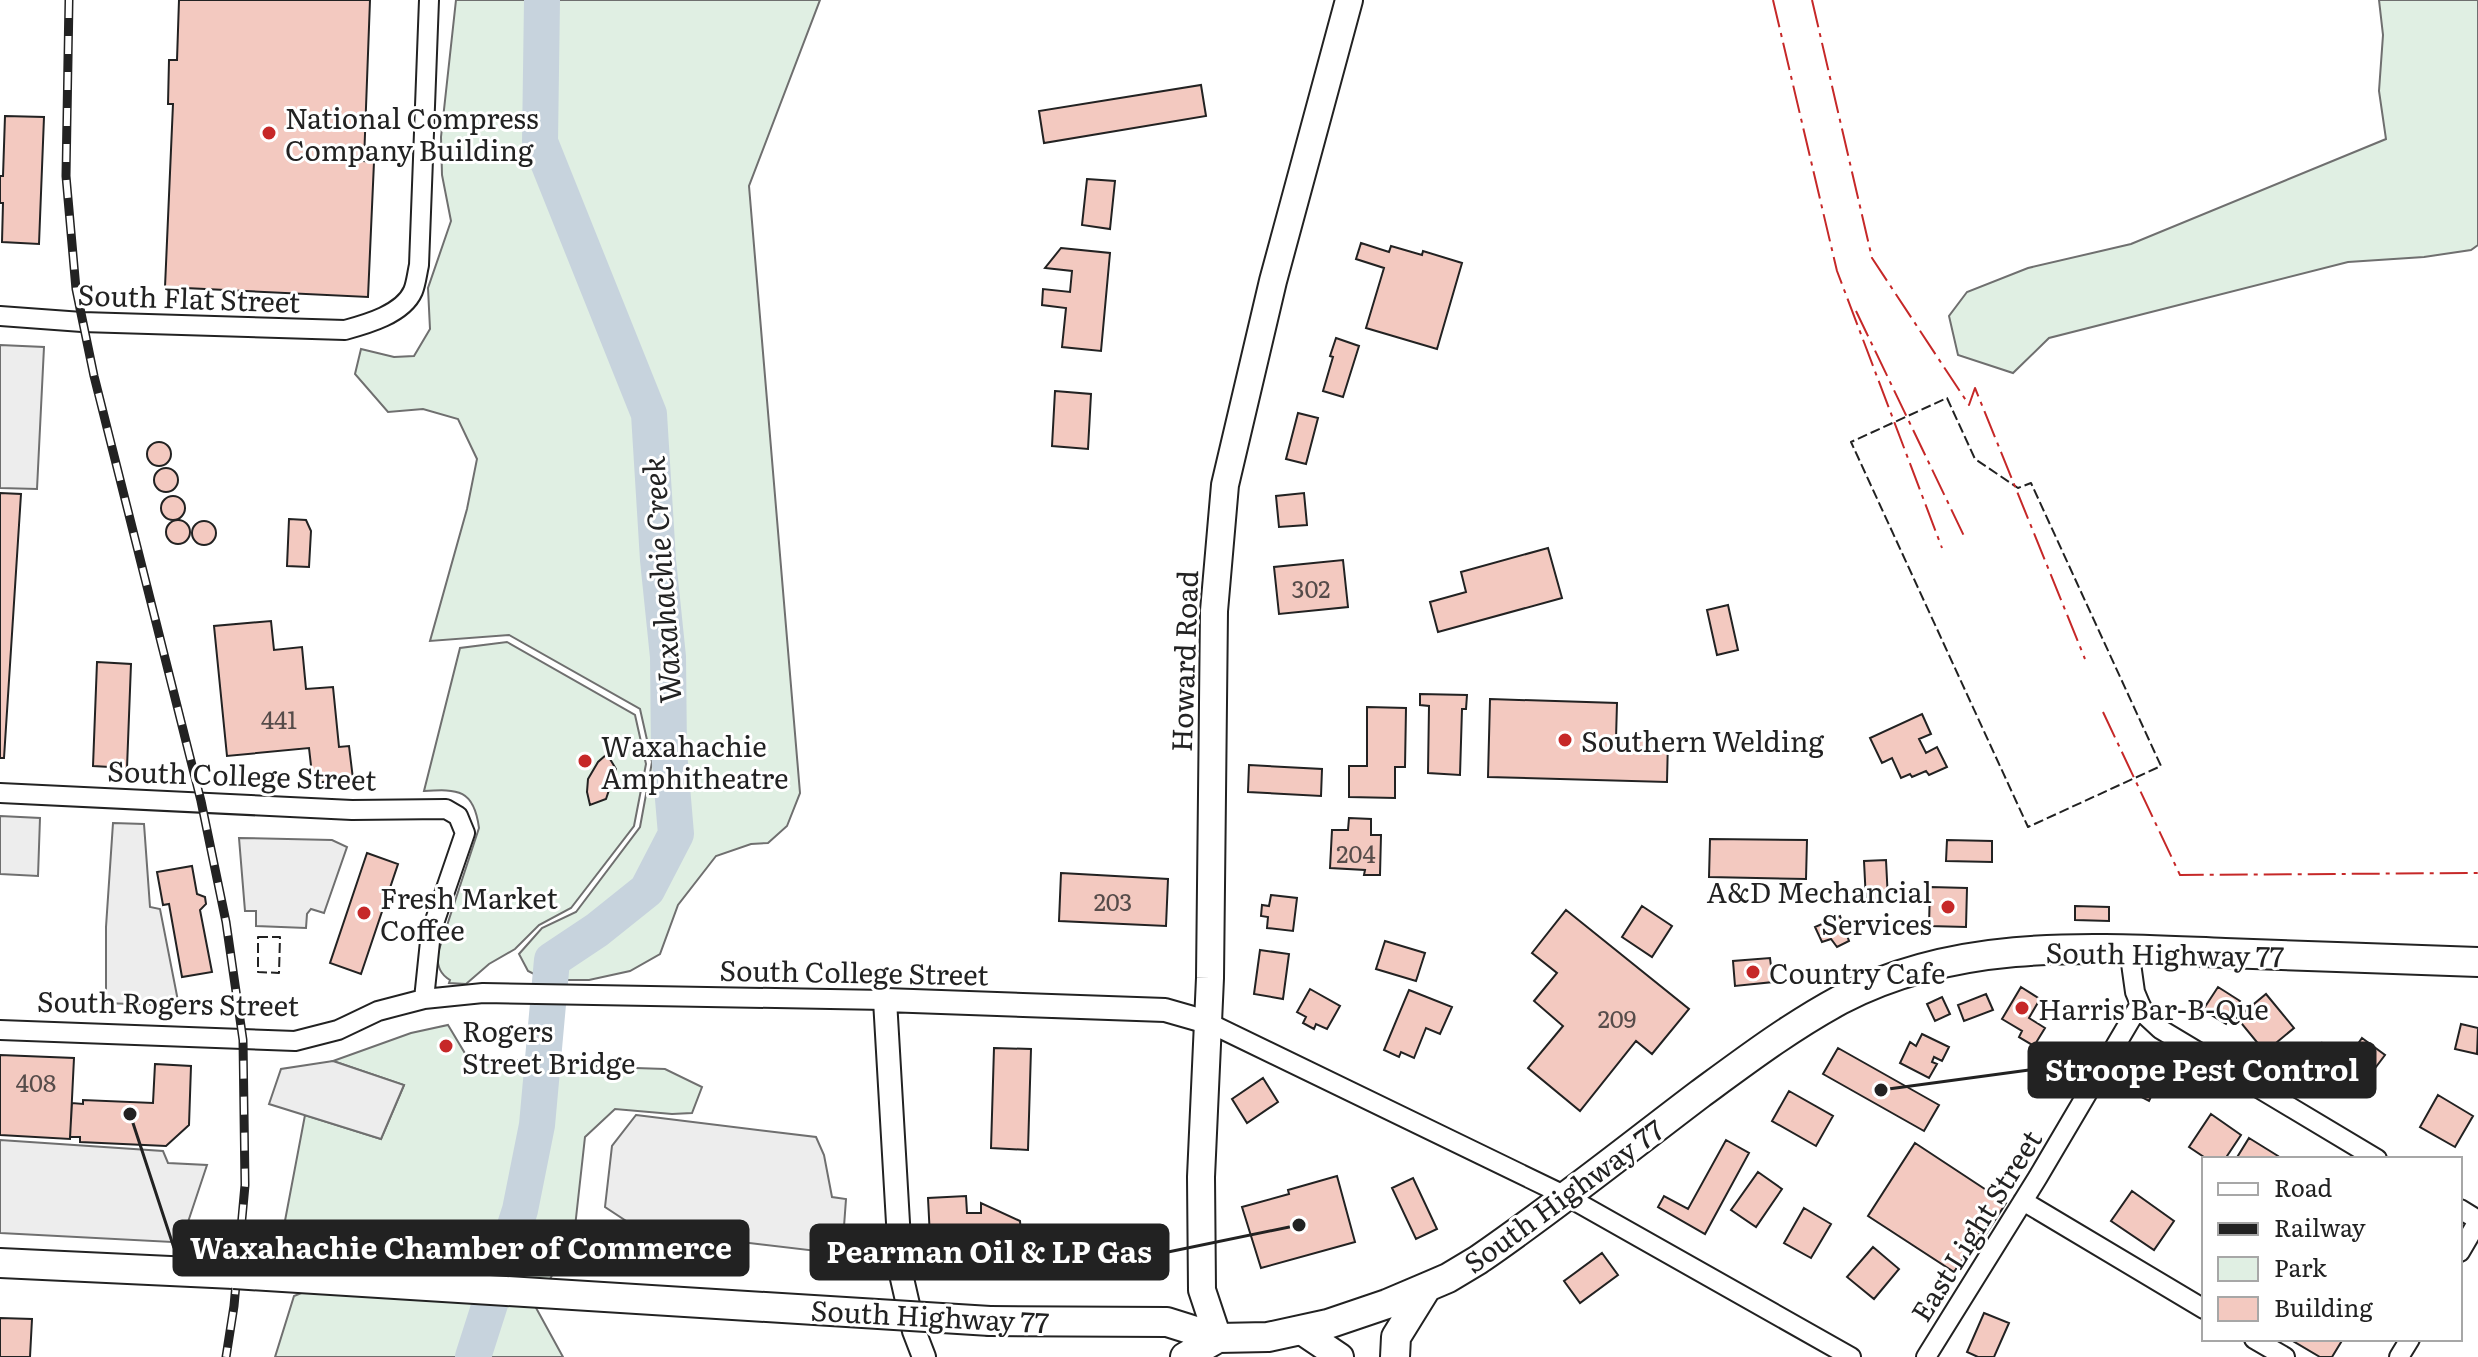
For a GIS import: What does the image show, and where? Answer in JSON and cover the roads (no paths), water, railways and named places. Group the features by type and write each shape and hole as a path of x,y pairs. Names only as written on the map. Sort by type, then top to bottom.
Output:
{"main road":[{"name":"Howard Road","path":"1218,1338 1202,1290 1201,1177 1210,978 1214,611 1225,485 1273,281 1349,0"},
{"name":"South Highway 77","path":"0,1263 234,1274 990,1321 1167,1322 1218,1338 1268,1337 1376,1308 1428,1287 1478,1260 1801,1022 1842,999 1904,974 1953,960 2028,950 2129,949 2478,962"},
{"path":"1395,1357 1396,1337 1428,1287"},
{"path":"1300,1330 1340,1357"},
{"path":"1185,1357 1218,1338"}],"street":[{"name":"South Flat Street","path":"0,316 82,322 345,330 374,321 405,303 412,292 419,265 429,0"},
{"name":"South College Street","path":"0,793 352,810 446,809 458,816 465,833 431,932 424,999 483,993 885,1000 1165,1010 1207,1022 1566,1196 1851,1357"},
{"path":"2129,949 2135,992 2146,1016 2160,1029 2374,1157"},
{"name":"South Rogers Street","path":"0,1030 295,1041 338,1030 378,1011 424,999"},
{"path":"885,1000 901,1274 914,1331 924,1357"},
{"name":"East Light Street","path":"1926,1357 2140,1004"},
{"path":"2023,1201 2202,1308"},
{"path":"2462,1249 2478,1221"},
{"path":"2257,1341 2285,1357"}],"waterway":[{"name":"Waxahachie Creek","path":"473,1357 520,1210 537,1125 552,960 597,930 647,890 676,834 669,752 668,657 658,560 649,414 540,142 542,0"}],"railway":[{"path":"69,0 66,176 76,289 94,376 201,801 226,922 243,1040 245,1185 226,1357"}],"place":[{"name":"National Compress Company Building","path":"269,133"},
{"name":"Southern Welding","path":"1565,740"},
{"name":"Waxahachie Amphitheatre","path":"585,761"},
{"name":"A&D Mechancial Services","path":"1948,907"},
{"name":"Fresh Market Coffee","path":"364,913"},
{"name":"Country Cafe","path":"1753,972"},
{"name":"Harris Bar-B-Que","path":"2022,1008"},
{"name":"Rogers Street Bridge","path":"446,1046"},
{"name":"Stroope Pest Control","path":"1881,1090"},
{"name":"Waxahachie Chamber of Commerce","path":"130,1114"},
{"name":"Pearman Oil & LP Gas","path":"1299,1225"}]}
